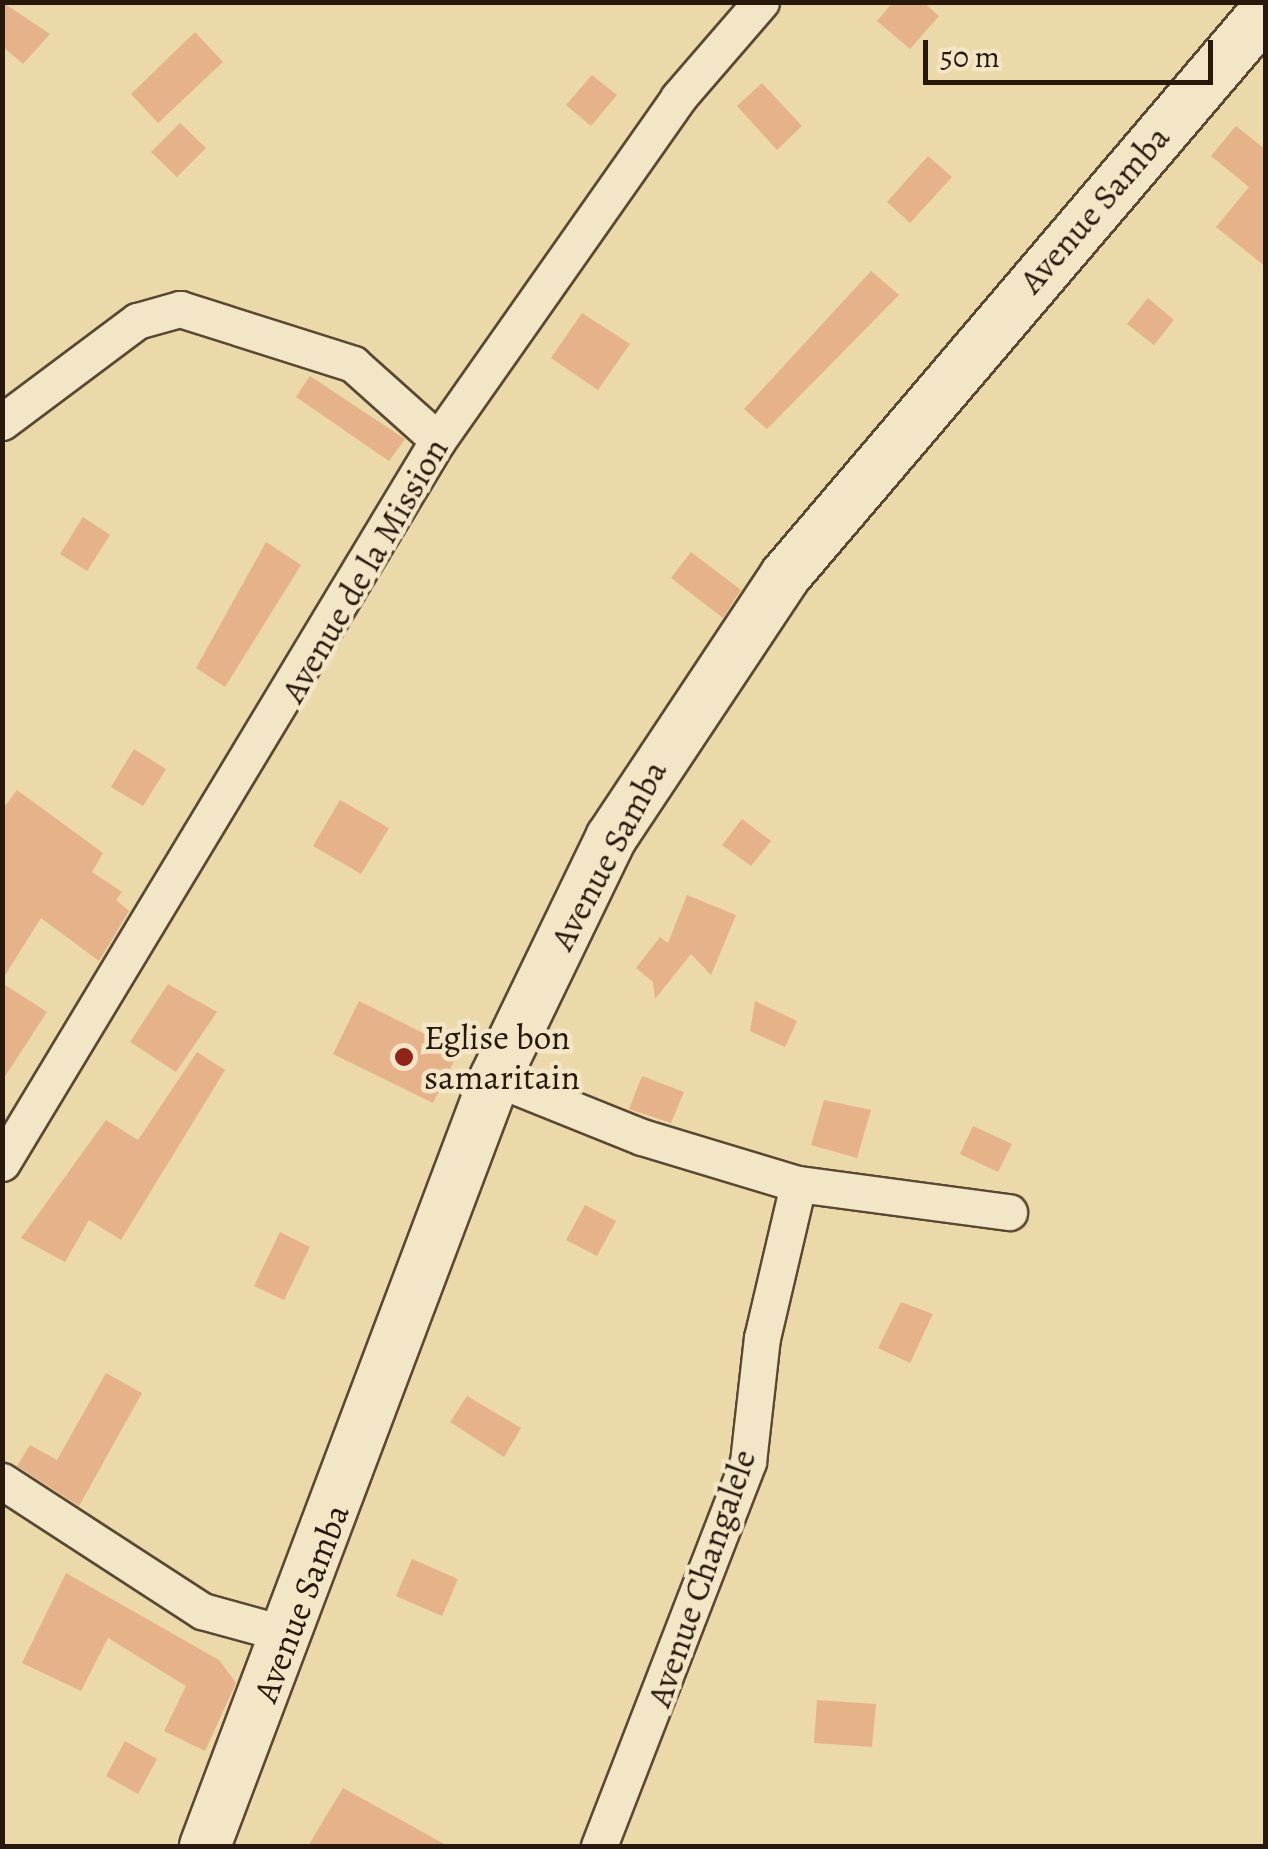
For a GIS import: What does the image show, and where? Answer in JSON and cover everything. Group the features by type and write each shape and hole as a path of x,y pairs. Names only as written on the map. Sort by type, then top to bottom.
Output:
{"street":[{"name":"Avenue de la Mission","path":"2,1163 438,440 667,114 761,2"},
{"name":"Avenue Samba","path":"205,1846 290,1635 496,1078 611,838 786,576 1266,12"},
{"path":"2,422 137,321 180,310 352,364 438,440"},
{"path":"496,1078 642,1137 798,1184 1009,1212"},
{"name":"Avenue Changalele","path":"599,1846 748,1462 762,1338 798,1184"},
{"path":"2,1481 202,1610 290,1635"}],"building":[{"path":"2,2 50,34 23,64 2,46"},
{"path":"893,2 923,2 939,16 910,49 877,21"},
{"path":"195,32 223,62 158,123 131,94"},
{"path":"592,75 617,95 591,126 566,105"},
{"path":"762,83 802,126 777,150 737,106"},
{"path":"180,123 206,148 177,177 151,152"},
{"path":"1236,126 1266,150 1266,267 1216,227 1249,187 1211,156"},
{"path":"928,156 952,177 910,223 887,202"},
{"path":"871,271 899,295 767,429 744,409"},
{"path":"1148,298 1174,320 1154,345 1127,324"},
{"path":"582,313 630,344 598,390 551,358"},
{"path":"310,376 405,439 389,461 296,397"},
{"path":"83,517 110,535 87,571 60,554"},
{"path":"266,542 301,565 225,687 196,668"},
{"path":"691,552 741,590 723,618 671,578"},
{"path":"134,749 166,769 143,806 111,787"},
{"path":"17,790 103,853 92,872 122,892 116,900 129,911 99,961 41,918 2,980 2,810"},
{"path":"340,800 389,828 361,874 313,846"},
{"path":"742,819 771,841 751,866 722,845"},
{"path":"687,895 736,915 711,975 691,954 655,999 653,982 636,968 660,937 668,943"},
{"path":"2,983 47,1012 2,1081"},
{"path":"168,984 217,1012 176,1072 130,1042"},
{"path":"359,1001 459,1051 433,1103 333,1054"},
{"path":"755,1001 797,1021 785,1047 750,1031"},
{"path":"197,1052 225,1070 121,1240 89,1220 65,1262 21,1238 106,1120 138,1140"},
{"path":"642,1076 684,1092 671,1123 629,1109"},
{"path":"824,1100 871,1110 857,1158 811,1145"},
{"path":"973,1126 1012,1144 998,1172 960,1154"},
{"path":"585,1205 616,1221 597,1256 566,1240"},
{"path":"280,1232 310,1247 284,1300 254,1286"},
{"path":"901,1302 933,1314 910,1363 878,1348"},
{"path":"106,1373 142,1393 79,1506 17,1466 30,1445 57,1460"},
{"path":"467,1396 521,1428 504,1457 450,1422"},
{"path":"412,1559 458,1579 442,1616 396,1596"},
{"path":"66,1573 219,1660 236,1683 205,1751 164,1731 186,1686 108,1638 81,1691 22,1663"},
{"path":"817,1700 876,1704 872,1747 814,1743"},
{"path":"125,1741 157,1759 138,1794 106,1776"},
{"path":"343,1788 448,1846 308,1846"}],"place":[{"name":"Eglise bon samaritain","path":"404,1057"}]}
